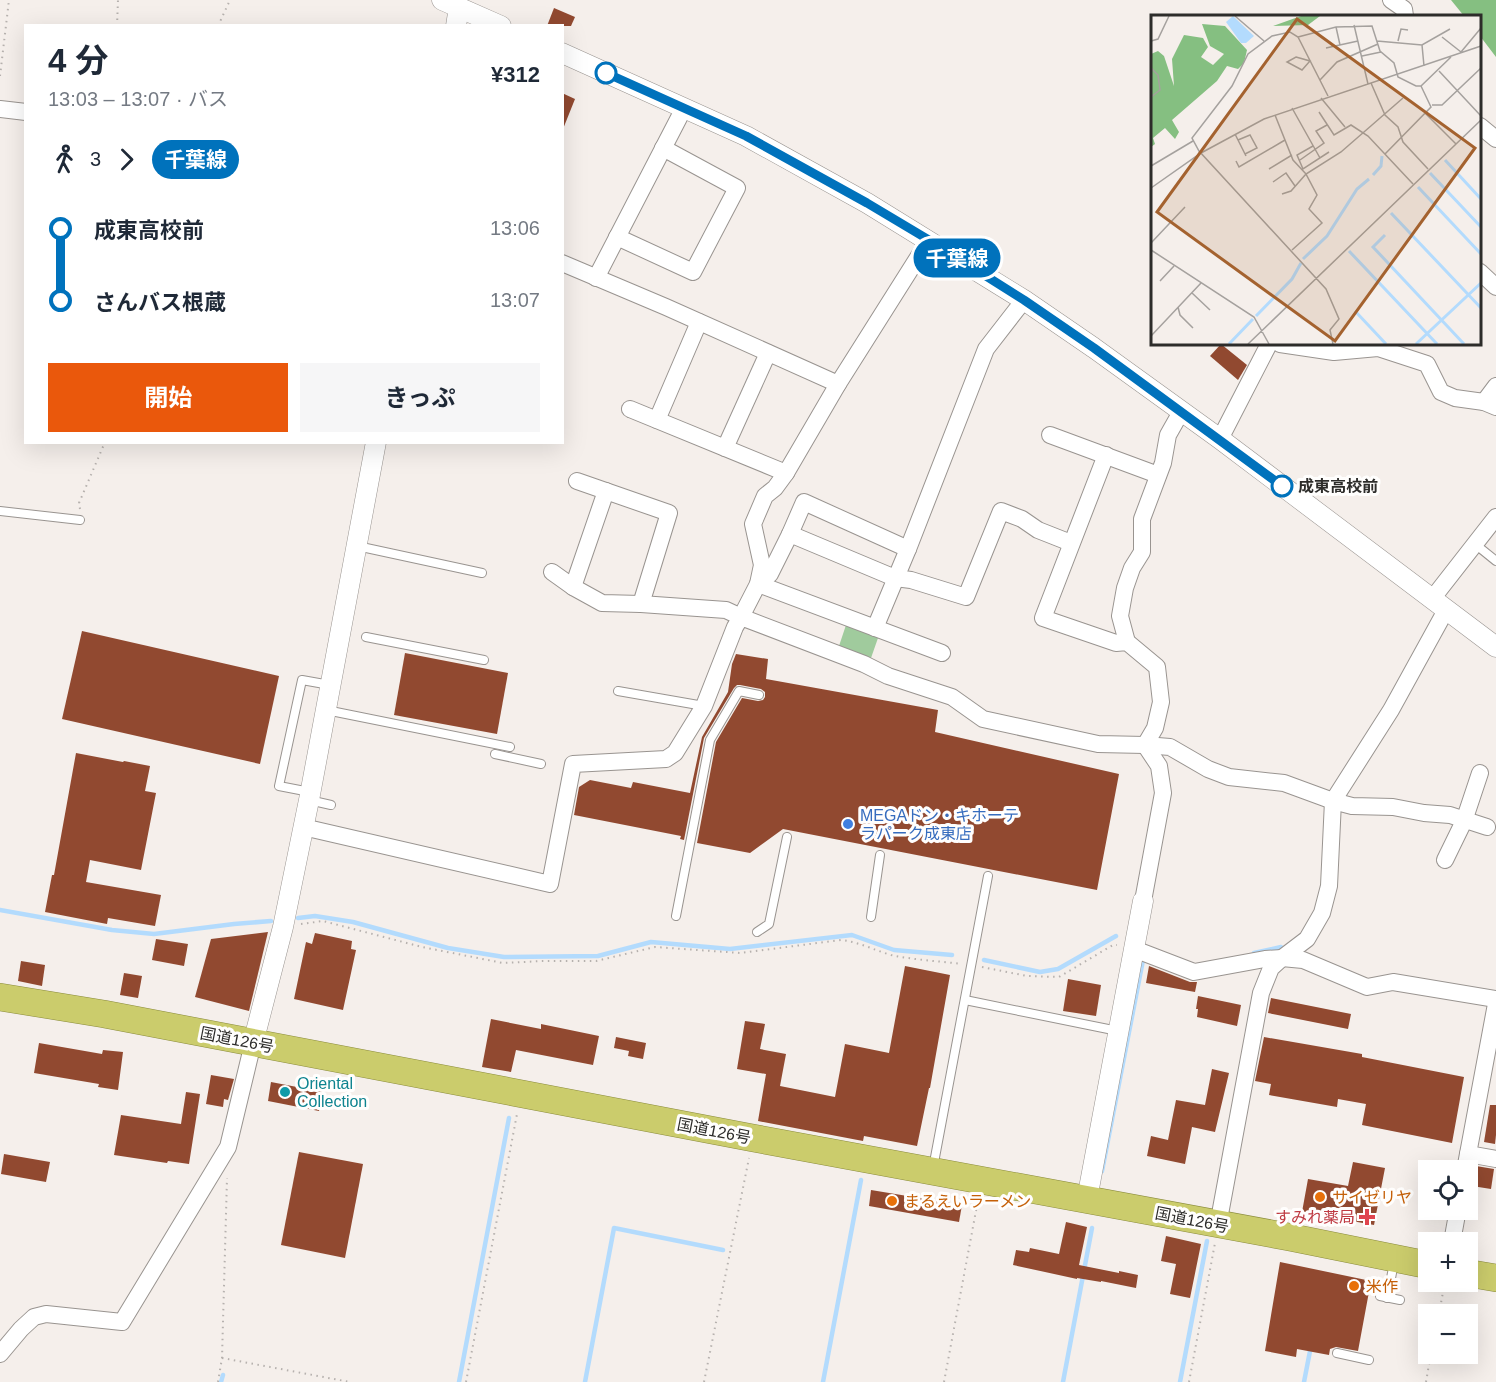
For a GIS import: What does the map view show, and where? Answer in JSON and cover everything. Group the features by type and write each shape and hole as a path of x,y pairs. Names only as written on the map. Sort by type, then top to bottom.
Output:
{"highway":[{"name":"国道126号","path":"0,997 104,1014 753,1138 1218,1225 1392,1255 1418,1262"},
{"path":"1478,1275 1496,1278"}],"street":[{"path":"454,8 496,24"},
{"path":"564,54 746,136 867,203 1024,300 1220,439 1496,647"},
{"path":"596,278 684,108"},
{"path":"0,109 24,112"},
{"path":"1481,128 1496,139"},
{"path":"617,237 693,272 737,188 663,148"},
{"path":"759,584 762,565 753,524 765,496 775,488 786,473 838,384 929,240"},
{"path":"564,264 838,384"},
{"path":"1481,274 1496,287"},
{"path":"875,628 986,349 1024,300"},
{"path":"657,420 699,322"},
{"path":"1220,439 1268,345"},
{"path":"1287,345 1334,352 1378,348 1427,364 1441,392 1455,398 1490,405 1496,386"},
{"path":"725,448 768,353"},
{"path":"630,409 786,473"},
{"path":"1145,745 1155,728 1161,702 1157,667 1127,642 1120,616 1125,588 1132,568 1142,552 1142,519 1163,463 1168,435 1181,412"},
{"path":"1050,435 1158,475"},
{"path":"0,1354 34,1317 46,1314 122,1322 228,1147 283,927 376,444"},
{"path":"1106,455 1043,618 1116,643 1127,642"},
{"path":"577,481 669,513 641,604"},
{"path":"573,587 606,491"},
{"path":"303,826 550,884 573,764 666,759 675,753 704,706 735,627 759,584 770,574 804,502 908,549"},
{"path":"790,534 895,578 911,580 966,597 1001,511 1022,519 1038,530 1071,543"},
{"path":"1218,1225 1261,993 1271,968 1307,939 1322,913 1329,886 1333,801 1391,710 1439,604 1475,544 1496,517"},
{"path":"552,572 602,603 726,610 864,664 888,676 952,697 982,719 1098,744 1170,747 1208,769 1229,777 1284,783 1352,806 1393,807 1450,816 1487,827"},
{"path":"759,584 942,653"},
{"path":"1087,1200 1162,792 1159,766 1145,745"},
{"path":"1445,860 1464,821 1480,773"},
{"path":"1134,948 1194,972 1282,958 1304,960 1367,987 1393,982 1496,999"},
{"path":"1466,1160 1496,1004"},
{"path":"1478,1161 1496,1159"}],"lane":[{"path":"0,510 80,520"},
{"path":"1475,544 1496,561"},
{"path":"357,545 482,573"},
{"path":"366,637 484,660"},
{"path":"330,685 302,680 279,786 331,805"},
{"path":"676,916 710,740 740,691 759,695"},
{"path":"618,692 704,706"},
{"path":"326,710 510,747"},
{"path":"495,754 541,764"},
{"path":"757,932 769,924 787,837"},
{"path":"871,917 880,855"},
{"path":"933,1171 988,876"},
{"path":"965,1000 1118,1031"},
{"path":"1392,1255 1384,1297 1400,1300"},
{"path":"1337,1353 1368,1360"}],"path":[{"path":"0,76 9,0"},
{"path":"117,24 118,0"},
{"path":"219,24 230,0"},
{"path":"80,520 79,503 104,444"},
{"path":"283,927 323,921 422,947 503,963 596,961 655,947 740,953 841,940 854,941 887,954 907,958 972,965 1027,976 1059,977 1113,945 1134,948"},
{"path":"466,1382 520,1094"},
{"path":"704,1382 753,1138"},
{"path":"218,1382 222,1358 228,1147"},
{"path":"944,1382 981,1179"},
{"path":"1189,1382 1218,1225"},
{"path":"222,1358 350,1382"},
{"path":"1426,1382 1429,1364"}],"green space":[{"path":"1451,0 1496,0 1496,57 1481,37 1481,15 1463,15"},
{"path":"846,625 878,638 871,658 839,646"}],"building":[{"path":"554,8 575,17 571,26 548,24"},
{"path":"564,94 575,99 564,126"},
{"path":"1222,345 1247,365 1238,380 1210,356"},
{"path":"82,631 279,676 260,764 62,719"},
{"path":"405,653 508,673 497,734 394,715"},
{"path":"736,654 768,659 766,679 938,710 935,732 1119,774 1097,890 783,829 750,853 697,843 716,742 742,698 758,701 765,697 765,692 761,689 740,685 734,688 704,738 684,840 680,839 681,836 574,815 579,787 590,780 631,788 633,782 690,793 702,737 728,692 732,664"},
{"path":"76,753 150,766 145,791 156,793 141,870 90,860 86,882 161,895 155,926 108,918 107,924 45,912"},
{"path":"268,932 249,1011 195,997 211,939"},
{"path":"315,933 352,941 351,949 356,950 343,1010 294,999 306,942 312,944"},
{"path":"156,939 188,944 184,966 152,960"},
{"path":"21,961 45,965 42,986 18,981"},
{"path":"905,966 950,975 917,1146 864,1136 863,1141 758,1121 766,1074 737,1069 745,1021 765,1024 760,1049 786,1054 780,1086 835,1097 845,1044 889,1053"},
{"path":"1149,966 1190,982 1197,982 1195,992 1146,983"},
{"path":"124,973 142,976 138,998 120,995"},
{"path":"1068,979 1101,985 1096,1016 1063,1011"},
{"path":"1198,996 1241,1005 1237,1026 1197,1017"},
{"path":"1271,998 1351,1014 1348,1029 1268,1013"},
{"path":"491,1019 541,1029 541,1024 599,1036 593,1065 516,1050 511,1072 482,1067"},
{"path":"616,1037 646,1043 643,1059 628,1056 629,1051 614,1048"},
{"path":"1264,1037 1362,1054 1362,1057 1464,1077 1452,1143 1362,1125 1366,1104 1338,1099 1337,1107 1269,1095 1271,1084 1255,1081"},
{"path":"39,1043 102,1054 103,1050 123,1052 118,1090 98,1087 99,1084 34,1073"},
{"path":"1212,1069 1229,1073 1215,1132 1192,1127 1185,1164 1147,1156 1151,1136 1168,1140 1176,1100 1205,1105"},
{"path":"211,1075 234,1079 228,1100 224,1099 223,1107 206,1104"},
{"path":"271,1082 323,1092 319,1111 268,1101"},
{"path":"186,1092 200,1094 189,1164 114,1155 121,1115 181,1124"},
{"path":"1490,1105 1496,1105 1495,1144 1484,1142"},
{"path":"299,1152 363,1164 345,1258 281,1245"},
{"path":"4,1154 50,1162 46,1182 1,1174"},
{"path":"1353,1162 1385,1168 1374,1225 1302,1212 1308,1179 1348,1186"},
{"path":"1478,1166 1494,1169 1491,1189 1478,1187"},
{"path":"871,1190 962,1205 959,1222 869,1206"},
{"path":"1066,1222 1087,1227 1079,1265 1138,1275 1136,1288 1077,1279 1013,1265 1016,1250 1029,1252 1030,1248 1059,1254"},
{"path":"1166,1236 1201,1244 1190,1298 1170,1294 1176,1264 1161,1261"},
{"path":"1280,1262 1371,1281 1358,1351 1336,1347 1330,1349 1329,1355 1297,1349 1296,1357 1265,1351"}],"waterway":[{"path":"0,910 112,930 154,934 271,921"},
{"path":"298,918 315,916 353,922 448,948 504,957 598,956 651,942 730,949 852,935 894,950 952,955"},
{"path":"984,960 1040,972 1058,969 1116,936"},
{"path":"1254,953 1281,947"},
{"path":"1102,1171 1143,960"},
{"path":"459,1382 509,1118"},
{"path":"823,1382 861,1180"},
{"path":"585,1382 614,1228 723,1250"},
{"path":"1063,1382 1092,1228"},
{"path":"1180,1382 1207,1241"},
{"path":"1304,1382 1311,1346"},
{"path":"221,1382 223,1375"}],"bus line":[{"name":"千葉線","path":"606,73 746,136 929,240 1024,300 1094,348 1282,486"}],"place":[{"name":"成東高校前","path":"1282,486"},
{"name":"MEGAドン・キホーテ ラパーク成東店","path":"848,824"},
{"name":"Oriental Collection","path":"285,1092"},
{"name":"サイゼリヤ","path":"1320,1197"},
{"name":"まるえいラーメン","path":"892,1201"},
{"name":"すみれ薬局","path":"1367,1217"},
{"name":"米作","path":"1354,1286"}]}
